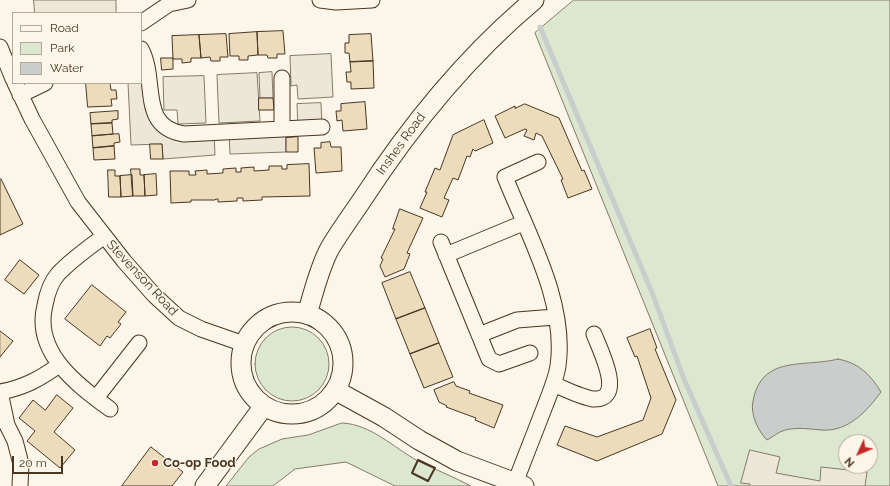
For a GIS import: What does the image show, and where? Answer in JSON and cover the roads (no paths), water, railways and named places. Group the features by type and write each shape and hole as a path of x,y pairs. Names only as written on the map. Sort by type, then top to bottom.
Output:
{"street":[{"path":"142,22 169,4 188,0"},
{"path":"320,0 336,2 372,0"},
{"name":"Inshes Road","path":"307,314 317,281 330,249 390,156 443,90 507,23 534,0"},
{"path":"0,48 12,77"},
{"path":"142,51 146,59 155,117 171,132 184,134 322,127"},
{"path":"282,78 282,129"},
{"path":"17,89 40,84"},
{"name":"Stevenson Road","path":"17,89 78,202 103,237 154,294 179,318 201,329 244,344"},
{"path":"335,390 384,417 419,440 457,461 520,485 558,366 559,334 546,272 523,223 505,178 538,162"},
{"path":"523,223 443,248 489,359 499,364 530,353"},
{"path":"103,237 58,275 48,293 44,309 43,326 49,347 59,365 80,386 110,409"},
{"path":"292,311 307,314 321,320 332,331 340,345 343,360 342,376 335,390 324,402 315,408 295,414 278,412 264,406 251,394 243,378 240,361 244,344 252,330 263,320 277,314 292,311"},
{"path":"479,336 516,320 555,317"},
{"path":"553,384 593,399 600,398 607,393 611,384 609,374 594,334"},
{"path":"96,398 139,343"},
{"path":"20,486 21,464 15,441 7,425 0,392 20,388 40,379 59,365"},
{"path":"205,486 264,406"}],"water":[{"path":"838,359 858,366 877,386 881,392 870,406 856,419 840,428 831,430 799,428 790,429 780,432 767,440 756,422 752,406 758,386 765,376 775,369 786,366"}],"waterway":[{"path":"540,27 653,295 684,379 731,486"}],"place":[{"name":"Co-op Food","path":"155,463"}]}
